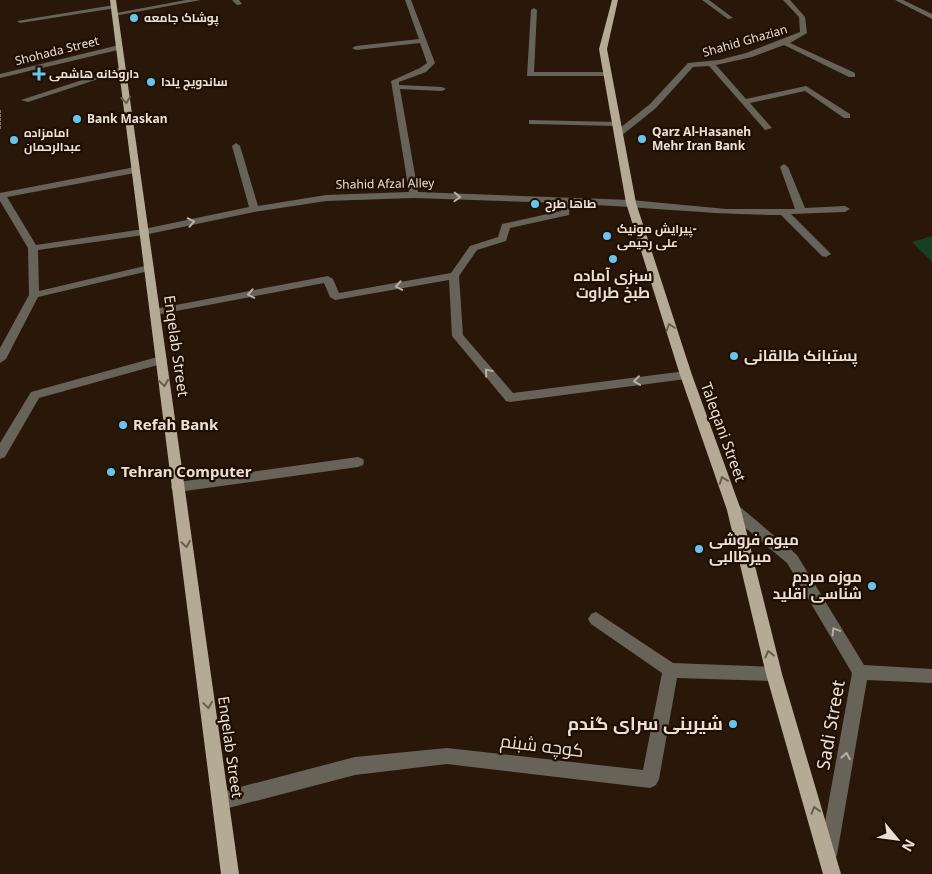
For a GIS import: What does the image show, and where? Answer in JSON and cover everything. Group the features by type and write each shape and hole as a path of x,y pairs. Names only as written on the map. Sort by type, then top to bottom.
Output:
{"main road":[{"name":"Taleqani Street","path":"615,0 603,49 630,203 686,375 734,510 774,674 832,874"},
{"name":"Enqelab Street","path":"114,7 230,874"}],"street":[{"path":"20,21 114,7 198,0"},
{"path":"408,0 431,63 423,70 395,81 414,195"},
{"path":"705,0 730,18"},
{"name":"Shahid Ghazian","path":"617,129 653,106 691,66 712,64 785,43 804,33 802,17 786,0"},
{"path":"898,0 932,17"},
{"path":"920,10 932,7"},
{"path":"534,10 530,74 607,74"},
{"path":"356,48 423,41"},
{"path":"785,43 852,75"},
{"name":"Shohada Street","path":"0,76 119,47"},
{"path":"712,64 768,128"},
{"path":"25,100 122,70"},
{"path":"396,87 442,89"},
{"path":"746,101 806,88 847,116"},
{"path":"532,122 617,129"},
{"path":"236,146 254,209"},
{"path":"784,167 801,211"},
{"path":"0,359 34,295 33,248 1,195 135,170"},
{"name":"Shahid Afzal Alley","path":"33,248 144,232 254,209 326,198 414,195 630,203 726,212 846,209"},
{"path":"565,201 566,213 505,226 503,239 473,248 454,276 458,336 510,398 686,375"},
{"path":"783,212 826,254"},
{"path":"34,295 149,268"},
{"path":"155,312 328,279 335,297 454,276"},
{"path":"0,454 35,395 161,360"},
{"path":"178,486 358,462"},
{"path":"734,510 792,559 860,672"},
{"path":"596,619 670,670 774,674"},
{"name":"کوچه شبنم","path":"220,801 355,766 447,756 650,779 670,670"},
{"name":"Sadi Street","path":"828,856 860,672 932,676"}],"path":[{"path":"0,110 0,130"}],"green space":[{"path":"932,236 932,262 912,242"}],"place":[{"name":"پوشاک جامعه","path":"134,18"},
{"name":"داروخانه هاشمی","path":"39,74"},
{"name":"ساندویچ یلدا","path":"151,82"},
{"name":"Bank Maskan","path":"77,119"},
{"name":"Qarz Al-Hasaneh Mehr Iran Bank","path":"642,139"},
{"name":"امامزاده عبدالرحمان","path":"14,140"},
{"name":"طاها طرح","path":"535,204"},
{"name":"پیرایش مونیک- علی رحیمی","path":"607,236"},
{"name":"سبزی آماده طبخ طراوت","path":"613,259"},
{"name":"پستبانک طالقانی","path":"734,356"},
{"name":"Refah Bank","path":"123,425"},
{"name":"Tehran Computer","path":"111,472"},
{"name":"میوه فروشی میرطالبی","path":"699,549"},
{"name":"موزه مردم شناسی اقلید","path":"872,586"},
{"name":"شیرینی سرای گندم","path":"733,724"}]}
